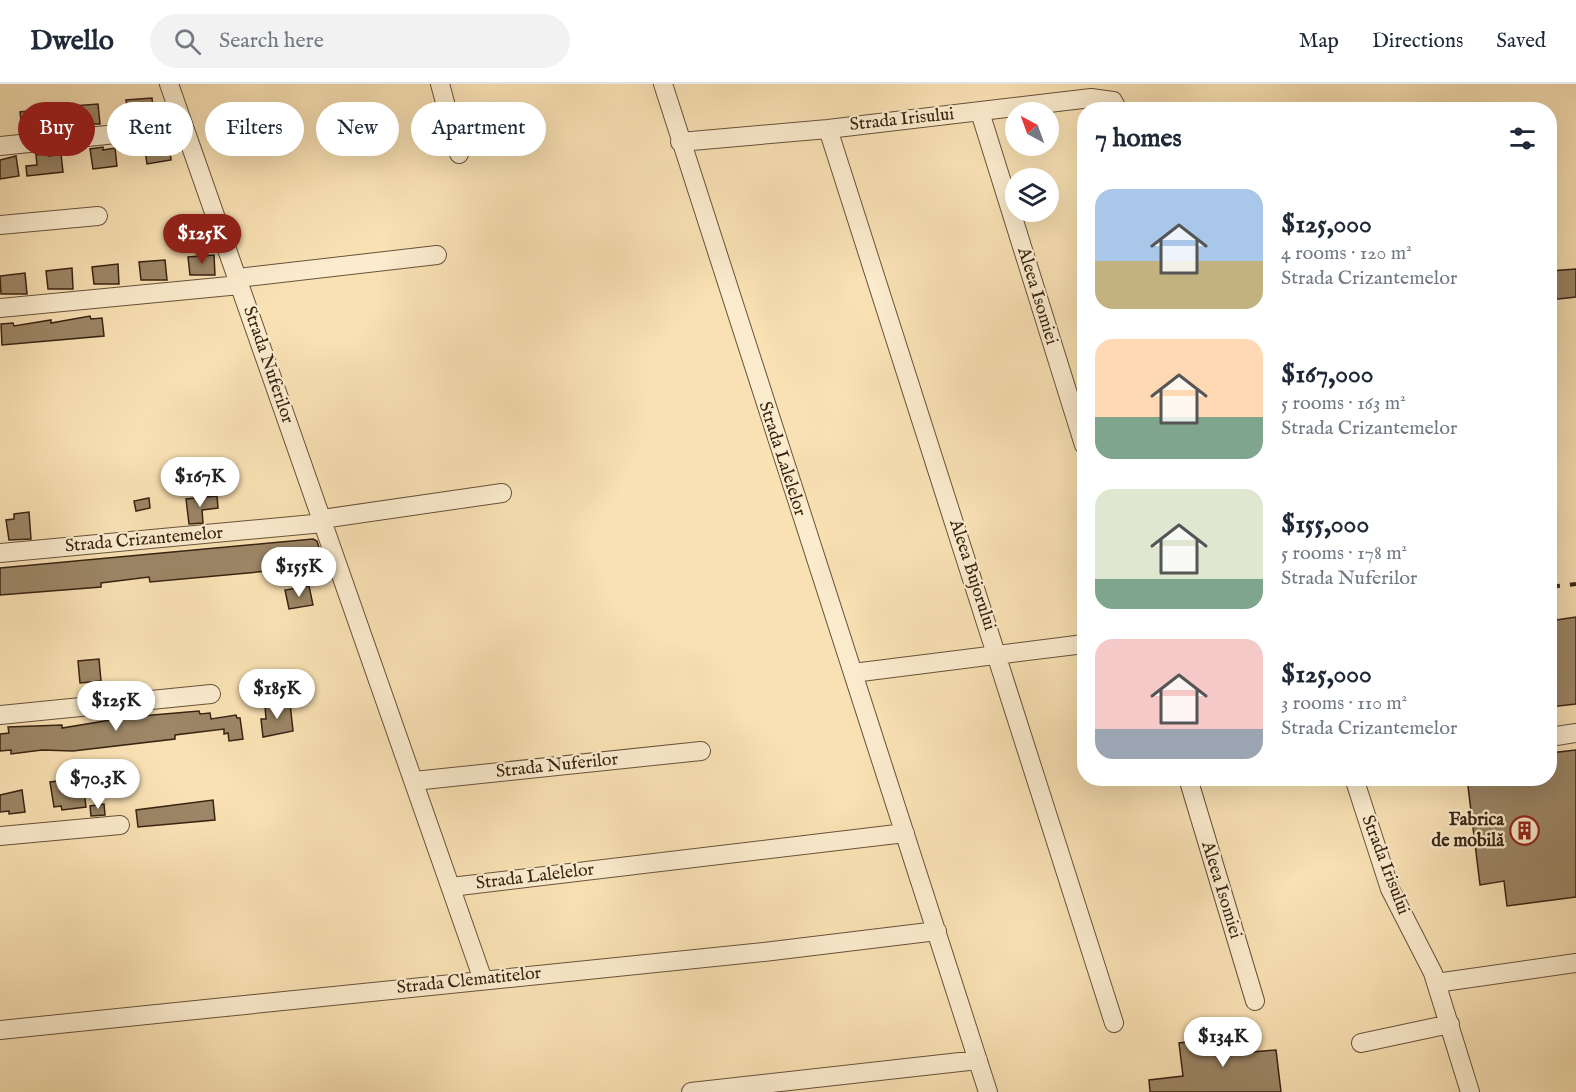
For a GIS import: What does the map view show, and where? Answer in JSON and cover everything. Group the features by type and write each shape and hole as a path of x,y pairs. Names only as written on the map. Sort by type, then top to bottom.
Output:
{"street":[{"name":"Strada Nuferilor","path":"169,84 175,102"},
{"path":"440,84 445,102"},
{"name":"Strada Lalelelor","path":"663,84 988,1092"},
{"name":"Strada Irisului","path":"680,142 828,129 1101,97 1114,102"},
{"name":"Aleea Isomiei","path":"980,112 1077,423"},
{"name":"Aleea Bujorului","path":"828,129 1114,1023"},
{"path":"0,146 107,135"},
{"name":"Strada Nuferilor","path":"193,152 483,980"},
{"path":"0,225 98,216"},
{"path":"0,308 239,282 437,255"},
{"path":"323,521 502,493"},
{"name":"Strada Crizantemelor","path":"0,553 323,521"},
{"path":"853,674 1077,645"},
{"path":"0,715 211,694"},
{"path":"1557,736 1576,733"},
{"name":"Strada Nuferilor","path":"414,781 701,751"},
{"name":"Aleea Isomiei","path":"1190,786 1255,1001"},
{"name":"Strada Irisului","path":"1357,786 1390,889 1427,959 1436,983 1470,1092"},
{"path":"0,836 120,825"},
{"name":"Strada Lalelelor","path":"451,887 905,833"},
{"name":"Strada Clematitelor","path":"0,1030 764,952 937,931"},
{"path":"1436,983 1576,963"},
{"path":"1361,1043 1450,1024"},
{"path":"691,1092 978,1060"}],"building":[{"path":"152,98 152,102 126,102 126,100"},
{"path":"95,104 98,104 100,124 95,124"},
{"path":"103,147 103,150 107,149 107,156 116,156 117,166 93,169 91,156 95,156 95,148"},
{"path":"16,156 19,176 0,179 0,160"},
{"path":"36,156 61,156 63,172 27,176 26,166 37,165"},
{"path":"146,156 171,156 171,160 147,164"},
{"path":"214,255 215,275 190,275 188,257"},
{"path":"165,260 167,280 141,280 139,262"},
{"path":"118,264 119,284 94,284 92,267"},
{"path":"72,268 73,289 48,289 46,271"},
{"path":"1576,269 1576,297 1557,299 1557,270"},
{"path":"25,273 27,294 1,294 0,276"},
{"path":"90,316 91,319 102,318 104,336 2,345 1,324 13,323 14,326 51,320 51,323"},
{"path":"217,496 218,508 202,510 203,523 189,524 186,499"},
{"path":"149,498 150,508 136,511 134,501"},
{"path":"29,512 31,539 9,540 6,520 14,519 14,514"},
{"path":"313,539 317,541 323,560 297,562 290,564 290,569 150,582 149,577 101,583 101,587 0,595 0,568"},
{"path":"309,586 313,605 289,609 285,590"},
{"path":"1576,617 1576,704 1557,706 1557,620"},
{"path":"99,659 101,681 80,683 78,661"},
{"path":"284,701 284,704 290,703 293,731 263,737 261,719 266,719 265,706"},
{"path":"199,711 200,714 210,713 211,719 236,715 240,718 243,739 229,741 228,733 224,734 224,729 175,735 175,739 73,751 42,750 11,754 11,750 0,751 0,734 9,733 8,727 62,725 62,728 129,717"},
{"name":"Fabrica de mobilă","path":"1576,750 1576,897 1507,906 1504,881 1480,885 1468,786 1557,786 1557,752"},
{"path":"75,779 76,783 83,782 86,807 62,810 61,806 54,807 50,782"},
{"path":"22,790 25,812 9,814 9,811 0,812 0,795"},
{"path":"213,800 215,820 138,827 136,810"},
{"path":"104,804 105,815 91,816 90,806"},
{"path":"1250,1034 1252,1052 1276,1050 1281,1092 1150,1092 1149,1080 1183,1076 1179,1043"}],"railway":[{"path":"1557,586 1576,584"}],"place":[{"name":"Fabrica de mobilă","path":"1525,830"}]}
